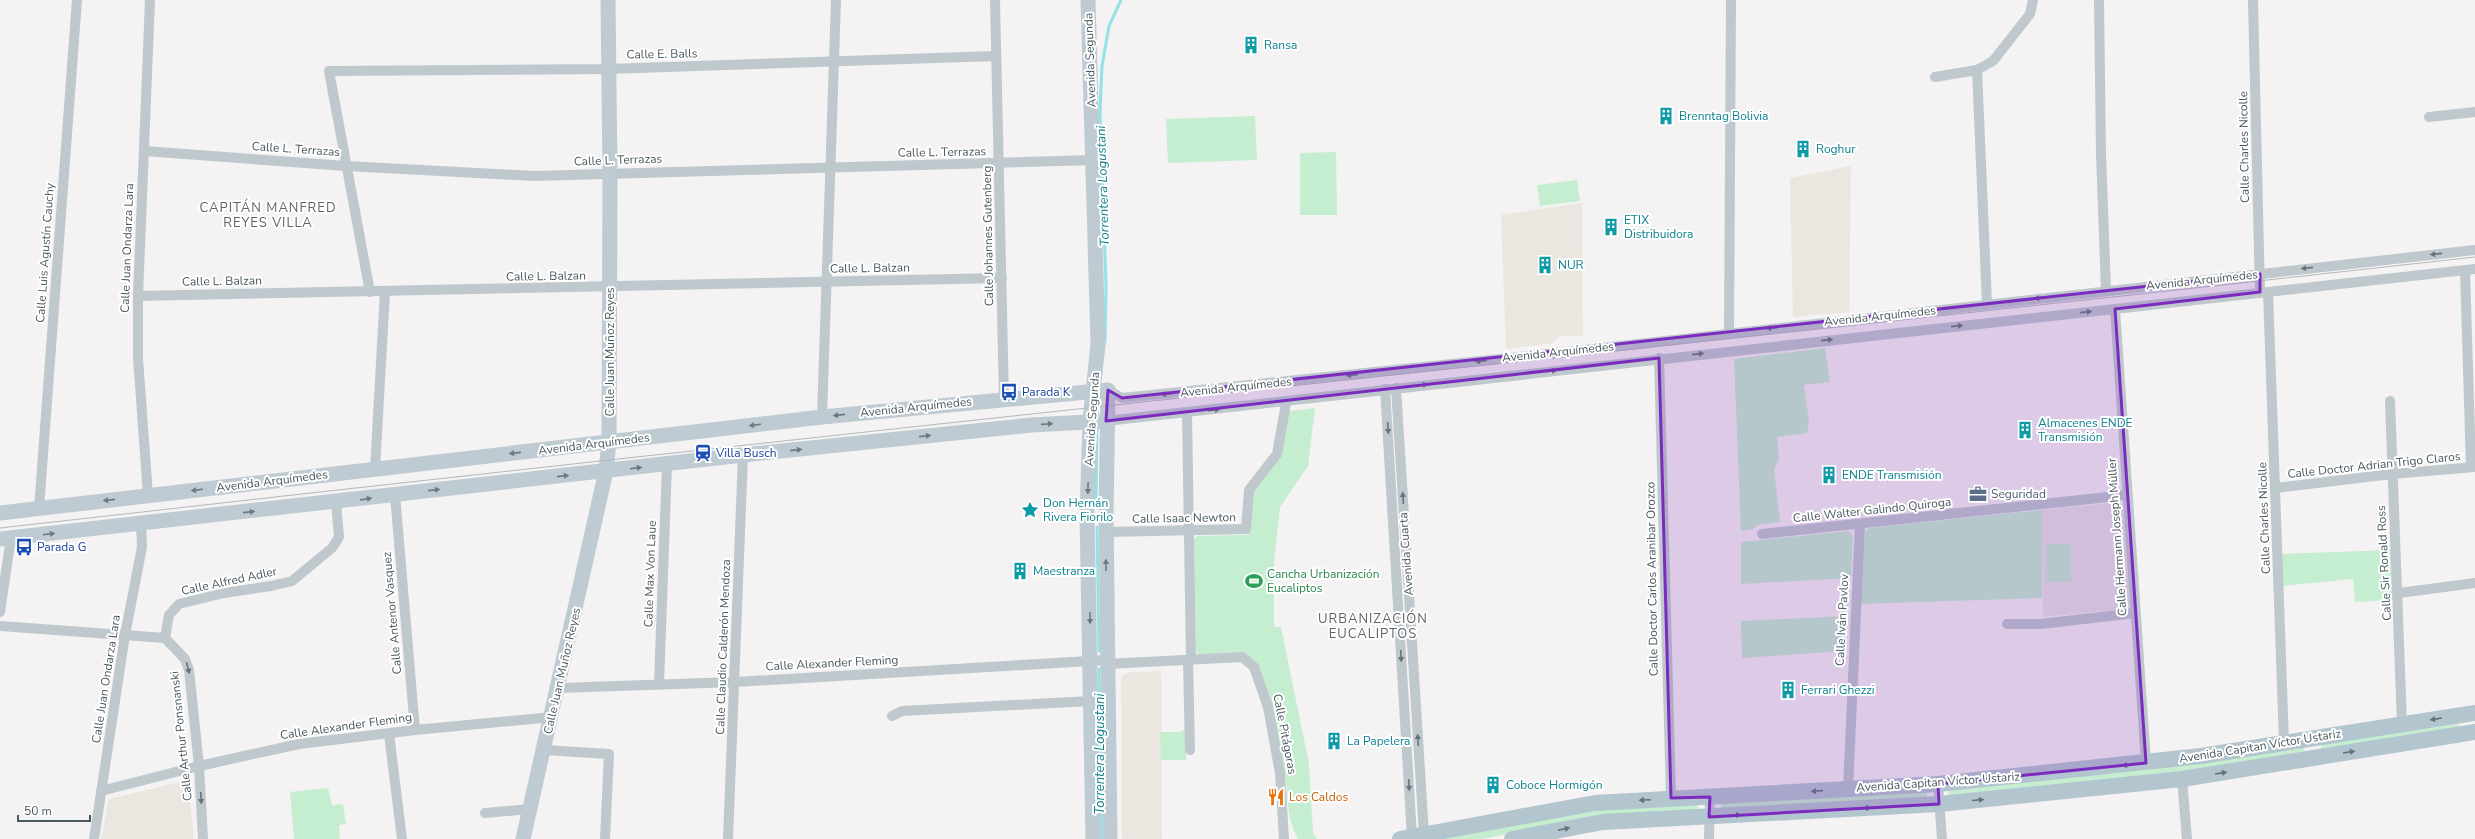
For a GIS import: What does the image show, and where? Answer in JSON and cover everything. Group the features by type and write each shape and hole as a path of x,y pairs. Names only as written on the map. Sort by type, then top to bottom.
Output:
{"main road":[{"name":"Calle Juan Muñoz Reyes","path":"523,839 559,688 606,471 609,442 610,174 608,0"},
{"name":"Avenida Segunda","path":"1088,0 1098,344 1090,421 1087,515 1093,839"},
{"name":"Avenida Arquímedes","path":"0,513 822,417 1108,390"},
{"name":"Avenida Segunda","path":"1108,390 1106,422 1106,532 1110,839"},
{"name":"Avenida Arquímedes","path":"5,539 743,455 1090,421 1106,422"},
{"name":"Avenida Capitan Víctor Ustariz","path":"1415,838 1595,803 1938,784 2146,763 2402,725 2474,718"},
{"name":"Avenida Capitan Víctor Ustariz","path":"1512,839 1603,822 1939,804 2182,779 2475,732"},
{"path":"2314,738 2316,758"}],"street":[{"name":"Calle Luis Agustín Cauchy","path":"39,508 77,0"},
{"name":"Calle Juan Ondarza Lara","path":"148,496 138,358 138,296 150,0"},
{"path":"822,417 829,167 836,0"},
{"name":"Calle Johannes Gutenberg","path":"995,0 1004,399"},
{"path":"1729,332 1731,0"},
{"path":"1935,77 1977,70 1992,61 2026,20 2030,14 2033,0"},
{"path":"2099,0 2101,154 2106,290"},
{"name":"Calle Charles Nicolle","path":"2253,0 2260,274 2264,292 2276,488 2284,743"},
{"name":"Calle E. Balls","path":"346,166 329,71 608,69 834,63 996,56"},
{"path":"1977,70 1987,304"},
{"path":"2429,117 2475,112"},
{"name":"Calle L. Terrazas","path":"144,151 346,166 535,176 829,167 999,164 1093,160"},
{"path":"346,166 370,292"},
{"name":"Avenida Arquímedes","path":"1108,390 1122,398 1375,373 1729,332 2475,250"},
{"path":"2470,270 2473,467"},
{"name":"Avenida Arquímedes","path":"1106,422 1659,358 2470,270"},
{"name":"Calle L. Balzan","path":"138,296 1002,278"},
{"path":"375,469 385,292"},
{"name":"Calle Hermann Joseph Müller","path":"2114,309 2146,763"},
{"name":"Calle Doctor Carlos Aranibar Orozco","path":"1659,358 1671,798"},
{"name":"Avenida Cuarta","path":"1396,388 1414,672 1415,838"},
{"name":"Avenida Cuarta","path":"1385,389 1402,674 1415,838"},
{"name":"Calle Sir Ronald Ross","path":"2390,401 2392,474 2399,593 2402,725"},
{"name":"Calle Isaac Newton","path":"1106,532 1188,532 1246,529 1249,490 1277,454 1286,402"},
{"path":"1187,413 1190,750"},
{"name":"Calle Claudio Calderón Mendoza","path":"728,839 743,455"},
{"name":"Calle Max Von Laue","path":"659,684 666,464"},
{"name":"Calle Doctor Adrian Trigo Claros","path":"2276,488 2392,474 2473,467"},
{"name":"Calle Antenor Vasquez","path":"395,495 415,730"},
{"name":"Calle Walter Galindo Quiroga","path":"1762,534 2127,495"},
{"name":"Calle Alfred Adler","path":"165,638 169,615 179,604 224,593 271,586 292,581 332,548 339,538 336,502"},
{"name":"Calle Juan Ondarza Lara","path":"94,839 126,635 142,547 141,523"},
{"name":"Calle Iván Pavlov","path":"1848,789 1860,524"},
{"path":"0,612 5,539"},
{"path":"2399,593 2475,583"},
{"path":"2007,624 2040,624 2135,613"},
{"path":"0,626 165,638"},
{"name":"Calle Arthur Ponsnanski","path":"165,638 185,659 189,670 199,766 203,839"},
{"name":"Calle Alexander Fleming","path":"559,688 735,682 1090,661 1189,660 1242,657 1249,662"},
{"name":"Calle Pitágoras","path":"1249,662 1256,670 1268,707 1280,773 1284,839"},
{"path":"1402,674 1414,672"},
{"path":"892,716 902,711 1091,701"},
{"name":"Calle Alexander Fleming","path":"102,792 199,766 299,744 415,730 552,717"},
{"path":"389,734 402,839"},
{"path":"544,750 609,754 605,839"},
{"path":"2182,779 2187,839"},
{"path":"1938,784 1942,839"},
{"path":"1709,839 1710,797"},
{"path":"485,813 530,809"}],"highlighted area":[{"path":"2260,274 2260,292 2115,309 2146,763 1938,784 1939,804 1709,817 1710,797 1671,798 1659,358 1106,421 1108,390 1122,398"}],"shaded area":[{"path":"1851,166 1849,312 1793,317 1790,178"},
{"name":"NUR","path":"1582,203 1583,336 1561,336 1552,343 1506,349 1501,215"},
{"path":"2120,502 2125,507 2130,605 2123,609 2043,617 2042,510"},
{"path":"1161,671 1162,839 1122,839 1121,679 1123,675 1131,672"},
{"path":"188,780 194,839 101,839 109,799"}],"green space":[{"path":"1255,116 1257,160 1168,163 1166,119"},
{"path":"1336,152 1337,215 1300,215 1300,153"},
{"path":"1577,180 1580,201 1540,206 1537,185"},
{"path":"1825,348 1830,382 1804,385 1809,422 1807,433 1777,437 1779,460 1774,469 1780,522 1758,525 1753,529 1741,531 1734,359"},
{"path":"1315,408 1308,466 1280,507 1274,561 1274,627 1281,627 1309,764 1313,833 1317,839 1298,839 1291,823 1281,752 1260,668 1255,661 1241,654 1225,653 1199,655 1196,651 1194,540 1197,536 1245,535 1250,533 1253,491 1282,450 1289,411"},
{"path":"2042,510 2042,598 1859,604 1865,531 1869,528"},
{"path":"1848,531 1853,536 1851,578 1741,584 1741,542"},
{"path":"2046,544 2071,544 2071,582 2046,582"},
{"path":"2391,550 2393,600 2355,602 2353,579 2282,586 2281,554"},
{"path":"1847,616 1844,651 1742,658 1741,621"},
{"path":"2459,724 2459,727 2321,749 2322,743"},
{"path":"1186,728 1186,760 1161,760 1160,732 1181,732"},
{"path":"2303,746 2305,751 2191,771 1948,796 1949,790"},
{"path":"328,788 332,805 343,804 346,824 339,825 340,839 294,839 290,792"},
{"path":"1927,791 1927,797 1722,809 1721,803"},
{"path":"1697,803 1698,810 1595,817 1482,839 1432,839 1594,808"}],"waterway":[{"name":"Torrentera Logustani","path":"1105,342 1106,286 1100,112 1102,66 1109,26 1121,0"},
{"name":"Torrentera Logustani","path":"1096,504 1097,428"},
{"name":"Torrentera Logustani","path":"1097,527 1099,651"},
{"name":"Torrentera Logustani","path":"1099,669 1101,839"}],"tram line":[{"path":"0,528 619,459 2475,257"}],"place":[{"name":"Ransa","path":"1251,45"},
{"name":"Brenntag Bolivia","path":"1666,116"},
{"name":"Roghur","path":"1803,149"},
{"name":"ETIX Distribuidora","path":"1611,227"},
{"name":"NUR","path":"1545,265"},
{"name":"Parada K","path":"1009,392"},
{"name":"Almacenes ENDE Transmisión","path":"2025,430"},
{"name":"Villa Busch","path":"703,453"},
{"name":"ENDE Transmisión","path":"1829,475"},
{"name":"Seguridad","path":"1978,494"},
{"name":"Don Hernán Rivera Fiorilo","path":"1030,510"},
{"name":"Parada G","path":"24,547"},
{"name":"Maestranza","path":"1020,571"},
{"name":"Cancha Urbanización Eucaliptos","path":"1254,581"},
{"name":"Ferrari Ghezzi","path":"1788,690"},
{"name":"La Papelera","path":"1334,741"},
{"name":"Coboce Hormigón","path":"1493,785"},
{"name":"Los Caldos","path":"1276,797"}],"district":[{"name":"CAPITÁN MANFRED REYES VILLA","path":"268,216"},
{"name":"URBANIZACIÓN EUCALIPTOS","path":"1373,626"}]}
